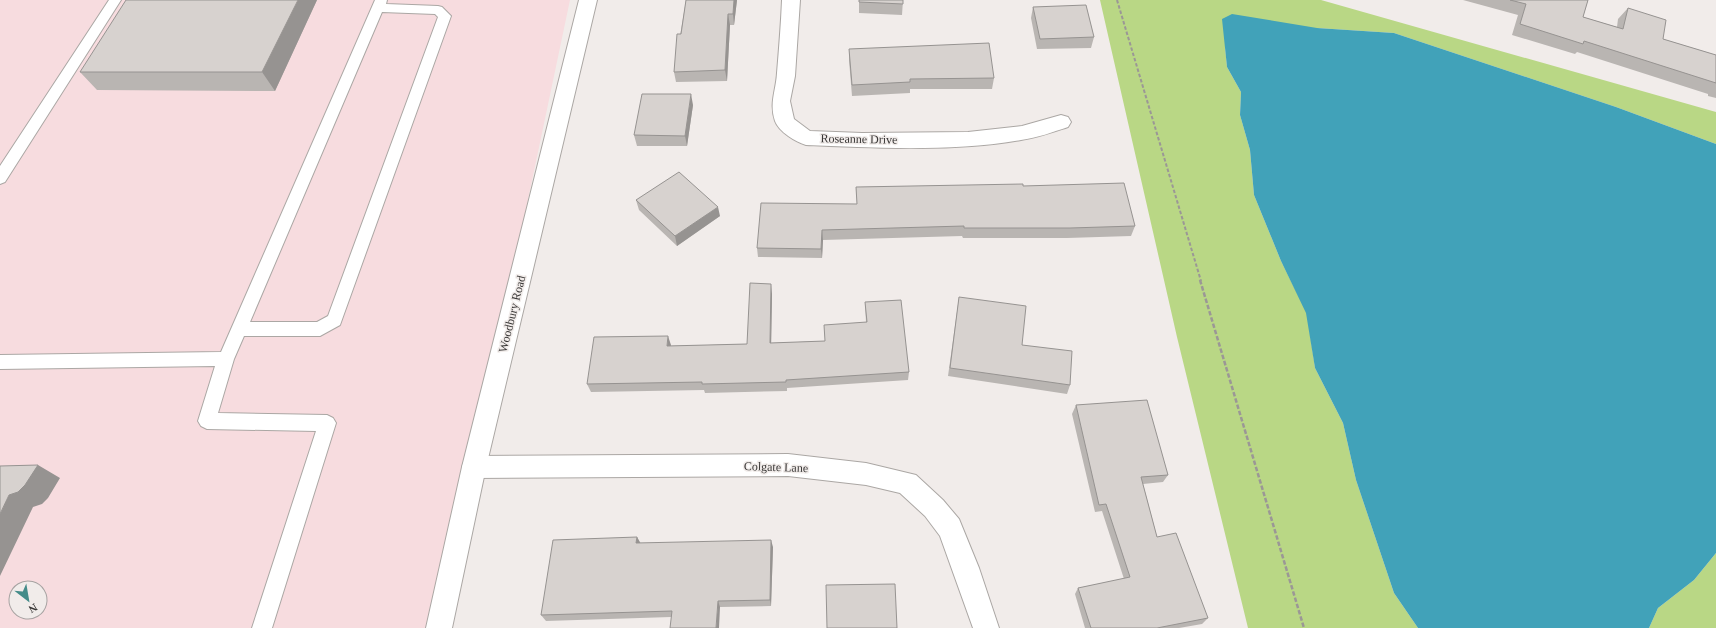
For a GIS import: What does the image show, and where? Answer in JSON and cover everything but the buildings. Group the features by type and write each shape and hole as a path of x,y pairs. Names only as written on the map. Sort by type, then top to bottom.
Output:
{"street":[{"name":"Woodbury Road","path":"438,628 474,467 588,0"},
{"name":"Roseanne Drive","path":"791,0 786,76 781,101 785,122 806,138 862,140 968,139 1022,133 1060,122"},
{"name":"Colgate Lane","path":"474,467 788,465 866,474 907,483 934,508 950,528 966,568 986,628"}],"lane":[{"path":"0,178 115,0"},
{"path":"240,329 320,329 334,320 445,16 438,10 379,4 226,359 207,422 327,423 262,628"},
{"path":"0,362 226,359"}],"path":[{"path":"1117,0 1304,628"}],"shaded area":[{"path":"0,0 570,0 506,304 432,628 0,628"}],"green space":[{"path":"1100,0 1321,0 1716,112 1716,144 1616,107 1394,33 1317,28 1225,47 1227,67 1241,92 1240,115 1250,150 1254,195 1281,261 1307,313 1315,368 1343,423 1356,480 1394,593 1418,628 1248,628 1177,337"},
{"path":"1716,553 1716,628 1649,628 1658,608 1694,580"}],"water":[{"path":"1232,14 1317,28 1394,33 1616,107 1716,144 1716,553 1694,580 1658,608 1649,628 1418,628 1394,593 1356,480 1343,423 1315,368 1306,313 1281,261 1254,195 1250,150 1240,115 1241,92 1227,67 1222,19"}]}
